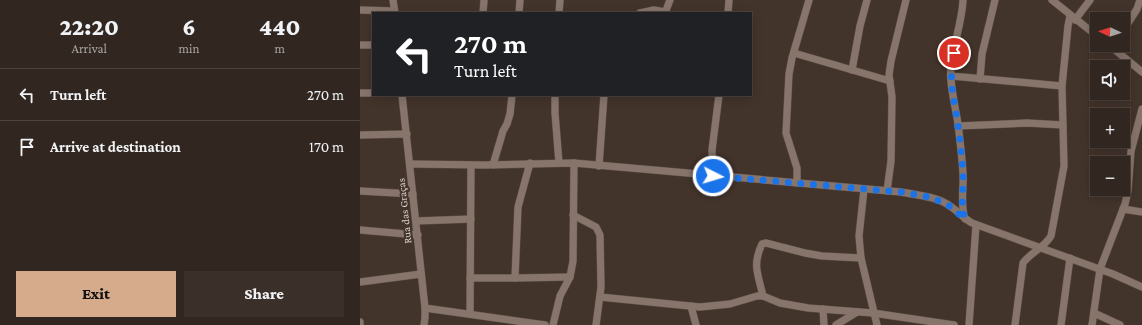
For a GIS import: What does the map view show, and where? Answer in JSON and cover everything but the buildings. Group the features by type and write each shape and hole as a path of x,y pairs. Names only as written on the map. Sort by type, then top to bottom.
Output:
{"street":[{"path":"360,10 394,12 393,0"},
{"path":"483,12 484,0"},
{"path":"519,12 520,0"},
{"path":"558,12 560,0"},
{"path":"645,12 654,10 665,12 670,0"},
{"path":"728,12 730,0"},
{"path":"797,183 796,168 786,133 789,74 809,0"},
{"path":"852,70 860,26 867,0"},
{"path":"887,191 891,161 892,97 889,75 906,0"},
{"path":"963,0 951,63 950,83 958,126 963,176 962,210 965,219"},
{"path":"980,78 982,54 995,0"},
{"path":"1052,0 1090,31"},
{"path":"1015,325 1023,263 1027,257 1048,242 1051,236 1064,166 1065,148 1062,86 1068,26 1073,18 1090,0"},
{"path":"1130,22 1140,10 1140,0"},
{"path":"360,45 372,45"},
{"path":"1119,52 1142,72"},
{"path":"794,53 890,81"},
{"path":"951,76 1062,86"},
{"path":"360,93 372,93"},
{"name":"Rua das Graças","path":"402,96 422,274 425,308 424,325"},
{"path":"493,165 503,131 510,114 512,96"},
{"path":"555,96 559,163"},
{"path":"599,166 604,96"},
{"path":"713,176 712,150 719,96"},
{"path":"1092,325 1100,269 1123,209 1128,191 1131,151 1142,108"},
{"path":"958,126 1027,123 1063,125"},
{"path":"360,135 407,134"},
{"path":"516,278 516,231 518,207 530,163"},
{"path":"552,325 560,296 570,276 573,261 574,163"},
{"path":"410,164 493,165 574,163 887,191 929,197 947,204 965,219 976,225 1100,269 1142,287"},
{"path":"470,314 471,165"},
{"path":"864,189 860,236 861,258 877,325"},
{"path":"360,191 413,194"},
{"path":"1123,209 1142,212"},
{"path":"573,215 596,227 600,235 601,279 596,325"},
{"path":"416,221 470,219"},
{"path":"969,325 976,225"},
{"path":"360,230 418,235"},
{"path":"763,296 756,262 762,244 766,242 822,256 861,258"},
{"path":"1061,325 1070,258"},
{"path":"360,282 422,274"},
{"path":"470,278 570,276"},
{"path":"600,297 700,307 730,304 757,296 763,296 780,303 823,309 873,313 954,325"},
{"path":"691,306 696,325"},
{"path":"425,308 545,325"},
{"path":"823,309 824,325"},
{"path":"836,325 857,312"},
{"path":"1094,314 1120,325"},
{"path":"903,325 912,318"}],"route":[{"path":"713,176 901,192 929,197 947,204 965,219 962,210 963,176 958,126 950,83 951,63 954,53"}]}
